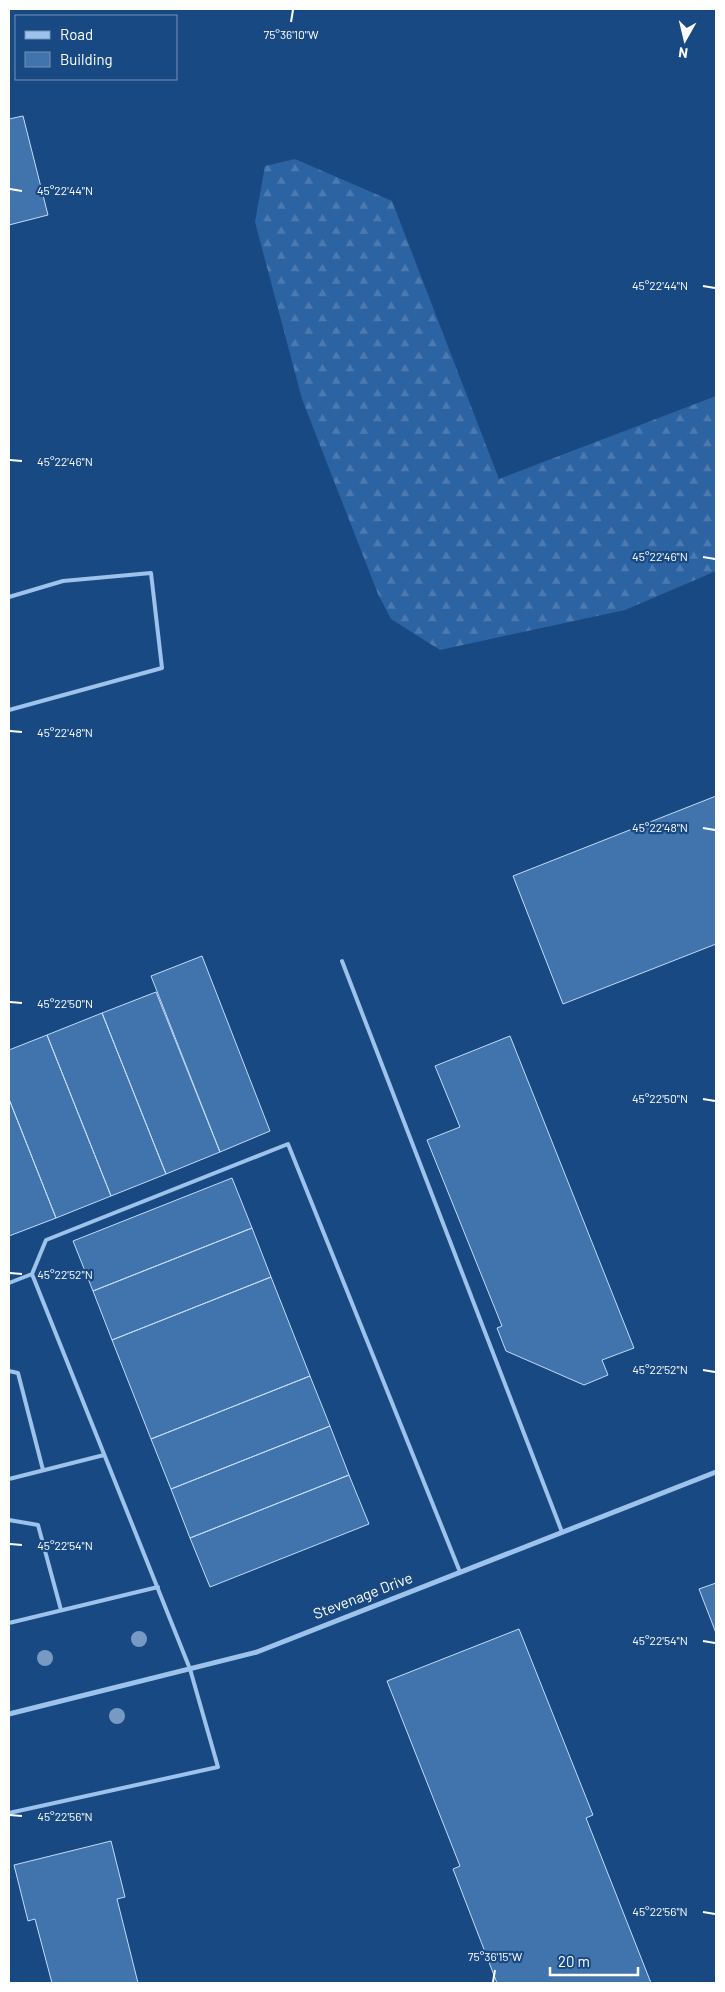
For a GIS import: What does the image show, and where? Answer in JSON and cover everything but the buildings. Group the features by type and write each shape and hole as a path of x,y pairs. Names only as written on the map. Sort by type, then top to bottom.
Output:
{"street":[{"name":"Stevenage Drive","path":"9,1714 256,1652 716,1472"}],"lane":[{"path":"9,597 62,581 151,573 162,668 9,710"},
{"path":"342,961 562,1532"},
{"path":"9,1813 218,1767 190,1669 32,1274 46,1240 288,1144 460,1572"},
{"path":"9,1283 32,1274"},
{"path":"9,1371 18,1373 43,1470"},
{"path":"9,1479 104,1455"},
{"path":"9,1520 38,1525 61,1610"},
{"path":"9,1622 158,1587"}],"green space":[{"path":"295,159 392,201 499,479 716,396 716,571 625,610 440,650 391,619 378,594 302,399 255,222 265,166"}]}
